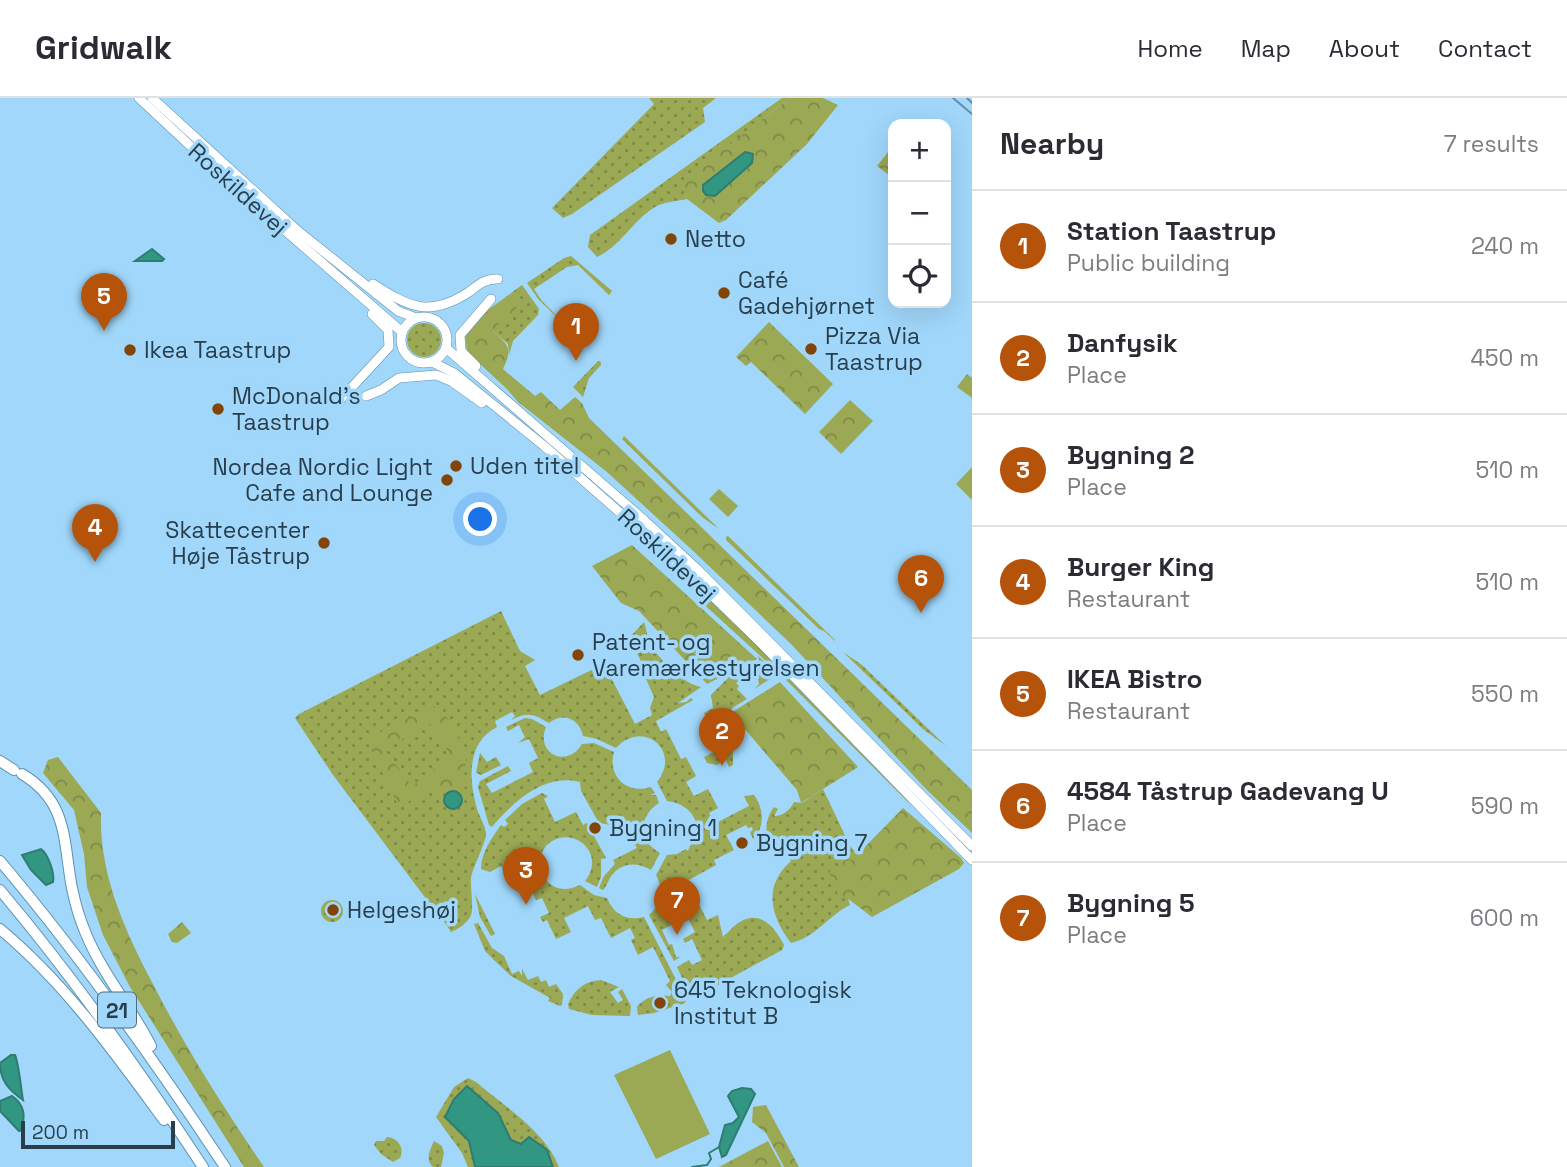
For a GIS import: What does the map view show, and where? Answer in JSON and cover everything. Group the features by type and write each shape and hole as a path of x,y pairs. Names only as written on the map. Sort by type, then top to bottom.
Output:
{"highway":[{"path":"0,761 41,789 60,815 72,889 85,933 104,971 151,1045 153,1060"},
{"name":"21","path":"0,861 101,988 225,1167"},
{"name":"21","path":"0,890 86,999 203,1167"},
{"path":"0,929 41,966 80,1010 165,1122 188,1144"}],"main road":[{"name":"Roskildevej","path":"139,98 228,181 402,332"},
{"name":"Roskildevej","path":"152,98 298,231 398,311 416,318"},
{"path":"325,265 386,327 389,334 385,353 354,382 341,399"},
{"path":"358,279 368,281 402,303 416,307 452,303 489,278 498,279"},
{"path":"482,379 476,366 461,351 460,335 491,299"},
{"path":"416,318 432,318 442,325 447,338 446,348 440,358 432,362 417,362 407,356 401,343 402,332 416,318"},
{"name":"Roskildevej","path":"446,348 644,520 707,579 972,846"},
{"name":"Roskildevej","path":"432,362 454,373 503,412 691,575 761,643 972,860"},
{"path":"366,396 399,378 436,375 451,381 487,406 503,412"}],"green space":[{"path":"649,98 716,98 703,108 705,122 563,218 552,208 654,104"},
{"path":"782,98 790,98 685,180 687,199 666,203 647,212 613,246 597,257 588,247 590,235"},
{"path":"790,98 823,98 838,105 807,144 726,220 719,223 687,199 684,180"},
{"path":"888,152 888,174 877,166"},
{"path":"571,256 612,291 609,295 578,265 567,267 534,289 542,301 583,342 539,300 527,283"},
{"path":"522,285 539,309 538,315 513,341 509,355 508,344 493,331 513,293 489,309"},
{"path":"513,293 520,294 518,305 511,318 499,323 493,331 508,348 503,369 535,396 541,392 560,410 575,397 582,403 589,418 972,790 972,833 926,789 790,643 607,472 518,402 467,352 465,334 489,309"},
{"path":"769,322 833,384 805,414 751,362 746,366 736,357"},
{"path":"424,323 436,328 441,340 436,352 424,357 412,352 407,340 412,328"},
{"path":"598,361 601,365 589,378 583,397 573,387"},
{"path":"967,374 972,378 972,398 957,387"},
{"path":"850,400 873,421 841,454 819,432"},
{"path":"624,436 719,529 702,517 622,439"},
{"path":"972,467 972,500 956,484"},
{"path":"719,489 738,506 728,517 709,499"},
{"path":"728,536 835,640 835,641 726,540"},
{"path":"632,545 757,659 707,684 639,611 621,603 592,566"},
{"path":"683,576 751,637 778,672 698,599"},
{"path":"501,611 520,651 535,660 525,666 540,695 604,664 635,724 652,715 650,708 654,697 642,670 644,667 629,638 644,622 651,646 662,660 680,677 701,687 678,703 691,698 693,700 656,721 661,732 666,729 681,759 686,757 696,776 686,782 694,796 708,789 718,808 709,813 714,824 749,806 744,796 754,795 762,818 760,829 753,839 750,832 752,827 748,828 746,825 726,835 734,850 714,860 716,865 687,881 707,920 718,915 723,937 738,923 748,919 761,919 777,933 784,945 782,950 691,998 677,967 689,960 692,965 702,960 692,939 685,943 683,939 695,932 682,907 672,912 677,922 662,930 669,945 672,944 676,957 680,957 674,961 649,915 657,906 660,897 656,875 667,855 686,849 688,851 696,829 696,822 690,812 680,804 667,801 657,782 664,771 662,750 648,738 638,736 616,748 583,736 578,725 570,719 560,718 549,723 526,715 511,720 515,716 512,712 495,721 497,727 479,743 475,753 472,765 473,789 486,836 471,878 471,915 465,923 451,932 432,903 430,904 333,775 295,718"},
{"path":"843,652 862,665 946,746 923,729"},
{"path":"758,656 778,674 754,689 759,684 758,679 749,671 743,673 744,676 736,683 739,686 737,689 747,699 732,708 727,725 729,730 740,730 730,732 720,730 704,713 713,708 711,695 729,677 760,664"},
{"path":"782,676 791,679 909,803"},
{"path":"780,682 858,767 801,803 797,790 731,713"},
{"path":"433,706 443,712 458,734 466,758 466,787 424,793 399,807 366,739","holes":["428,722 451,756 412,786 385,751"]},
{"path":"525,718 546,727 545,745 554,755 568,756 576,752 582,744 594,743 614,752 613,769 621,782 634,788 651,787 655,793 651,795 656,795 659,803 647,815 643,828 648,842 660,853 651,870 636,865 625,866 612,875 603,890 599,888 604,876 615,864 613,860 637,848 634,843 639,839 638,836 632,837 625,827 624,816 611,825 599,823 581,791 580,782 567,780 543,785 520,799 492,827 489,825 478,787 480,781 508,766 511,771 486,784 492,793 533,772 529,763 538,758 529,739 518,743 525,737 519,725 508,731 506,727"},
{"path":"721,738 727,738 733,748 733,765 729,767 726,760 717,765 707,763 704,757 716,751"},
{"path":"480,753 487,762 496,757 501,765 481,775 476,773"},
{"path":"58,757 101,813 104,858 109,880 124,923 143,964 192,1055 264,1167 244,1167 130,987 103,935 87,887 84,854 74,810 43,773 48,760"},
{"path":"823,789 850,846 858,855 852,861 847,859 838,867 850,905 815,931 791,943 774,911 773,891 776,880 791,861 788,855 777,853 773,848 767,836 768,819 774,807 778,809 774,816 780,815 794,802 802,803"},
{"path":"542,793 548,796 544,799 555,822 576,812 583,825 587,823 606,858 601,859 601,877 597,887 585,881 592,866 586,846 574,838 559,838 548,844 542,852 540,862 547,881 556,887 567,889 580,885 594,895 607,898 617,913 632,918 644,917 686,999 685,1003 638,1015 637,1007 644,1000 656,996 670,996 672,992 666,985 670,981 653,947 638,955 631,940 635,938 630,928 611,938 601,918 595,920 588,906 564,918 571,932 556,939 547,920 543,922 540,917 549,913 542,898 536,900 522,871 507,878 501,866 490,872 481,869 491,840 501,825 504,827 508,824 505,820 522,804"},
{"path":"903,808 964,863 959,869 872,917 847,898 840,899 829,872 847,859 852,860"},
{"path":"475,894 495,934 491,936 480,917"},
{"name":"Helgeshøj","path":"332,900 340,903 343,911 340,919 332,922 324,919 321,911 324,903"},
{"path":"182,922 191,933 177,943 172,942 168,934"},
{"path":"478,923 492,948 504,956 512,974 519,971 522,976 522,969 528,980 538,976 541,982 546,980 549,987 556,984 563,994 562,1005 548,1001 550,998 511,976 494,960 485,951 474,924"},
{"path":"601,980 619,987 610,992 618,1003 623,1000 618,992 622,989 631,1006 630,1016 592,1015 569,1009 568,1004 577,990 585,984"},
{"path":"670,1050 710,1134 656,1159 614,1075"},
{"path":"468,1078 534,1131 553,1154 559,1167 553,1167 547,1150 529,1137 521,1144 511,1140 498,1113 446,1117 469,1141 475,1167 468,1167 462,1153 436,1117 454,1087"},
{"path":"766,1105 799,1167 784,1167 766,1133 752,1122 753,1107"},
{"path":"387,1137 394,1139 401,1147 400,1158 393,1162 374,1145 376,1141 384,1141"},
{"path":"434,1141 442,1146 444,1153 441,1167 433,1167 429,1161"},
{"path":"768,1141 782,1167 719,1167"}],"shaded area":[{"path":"745,152 753,154 752,163 715,196 706,195 703,185"},
{"path":"152,249 164,259 162,261 135,261"},
{"path":"453,791 459,794 462,800 459,806 453,809 447,806 444,800 447,794"},
{"path":"41,849 53,874 53,882 46,885 31,870 22,855"},
{"path":"15,1055 23,1100 10,1089 2,1075 0,1063"},
{"path":"467,1086 498,1113 511,1140 521,1144 529,1137 547,1150 553,1167 475,1167 469,1141 445,1117 454,1099"},
{"path":"751,1089 755,1094 726,1155 722,1157 719,1147 725,1125 733,1123 739,1117 728,1096 732,1091"},
{"path":"12,1096 23,1111 22,1130 19,1131 0,1111 0,1101"}],"waterway":[{"path":"692,1167 707,1165 711,1159 709,1153 719,1147"}],"tram line":[{"path":"953,98 972,114"}],"railway":[{"path":"967,98 972,103"}],"place":[{"name":"Netto","path":"671,239"},
{"name":"Café Gadehjørnet","path":"724,293"},
{"name":"IKEA Bistro","path":"104,331"},
{"name":"Pizza Via Taastrup","path":"811,349"},
{"name":"Ikea Taastrup","path":"130,350"},
{"name":"Station Taastrup","path":"576,361"},
{"name":"McDonald's Taastrup","path":"218,409"},
{"name":"Uden titel","path":"456,466"},
{"name":"Nordea Nordic Light Cafe and Lounge","path":"447,480"},
{"name":"Skattecenter Høje Tåstrup","path":"324,543"},
{"name":"Burger King","path":"95,562"},
{"name":"4584 Tåstrup Gadevang U","path":"921,613"},
{"name":"Patent- og Varemærkestyrelsen","path":"578,655"},
{"name":"Danfysik","path":"722,766"},
{"name":"Bygning 1","path":"595,828"},
{"name":"Bygning 7","path":"742,843"},
{"name":"Bygning 2","path":"526,905"},
{"name":"Helgeshøj","path":"333,910"},
{"name":"Bygning 5","path":"677,935"},
{"name":"645 Teknologisk Institut B","path":"660,1003"}]}
